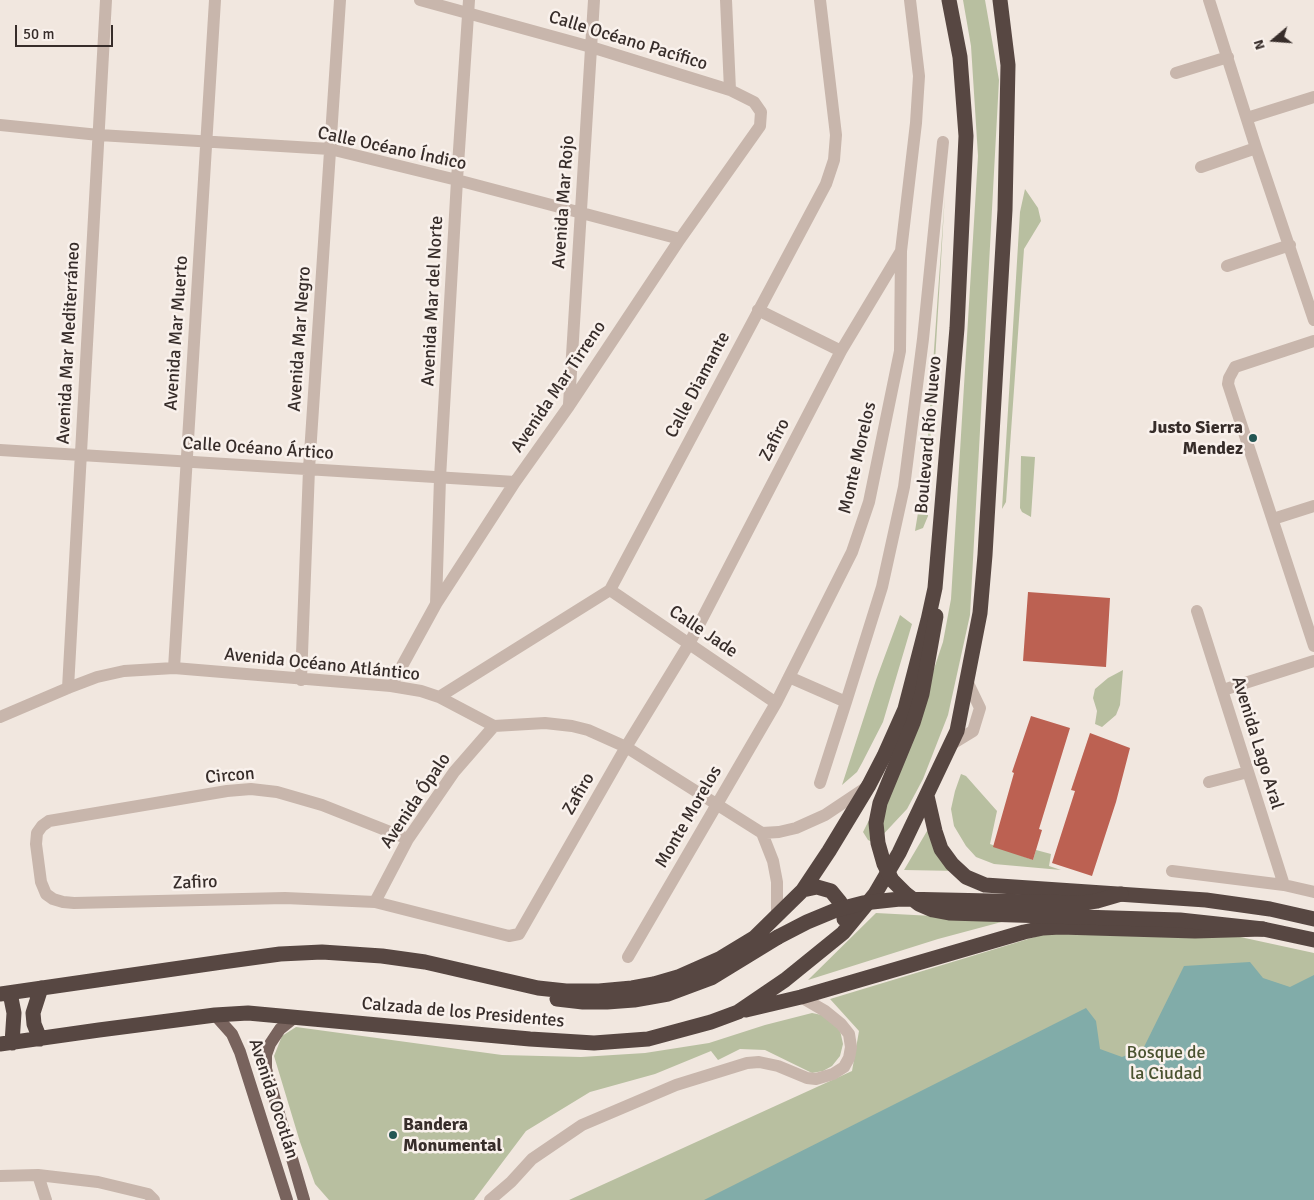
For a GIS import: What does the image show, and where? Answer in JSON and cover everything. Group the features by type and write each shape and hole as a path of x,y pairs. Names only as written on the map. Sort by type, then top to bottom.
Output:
{"highway":[{"name":"Boulevard Río Nuevo","path":"803,890 869,785 884,756 904,709 935,588 957,328 966,136 960,58 948,0"},
{"path":"1000,0 1008,65 1005,210 985,555 980,613 957,731 927,796 941,849 952,864 966,877 985,885 1206,900 1270,909 1314,919"},
{"path":"935,588 936,616 919,702 913,724 880,803 876,823 878,843 884,864 892,880 906,894 919,904 933,910 949,913 1180,920 1263,929 1314,940"},
{"name":"Calzada de los Presidentes","path":"6,1044 215,1015 248,1013 530,1039 594,1043 648,1039 711,1022 738,1012 785,980 843,933 875,894 899,854 927,796"},
{"path":"803,890 817,887 831,891 840,902 844,913 843,933"},
{"name":"Calzada de los Presidentes","path":"5,993 280,954 322,952 382,956 425,962 538,988 566,991 599,991 654,984 678,977 720,958 754,938 803,890"},
{"path":"538,988 552,998 583,1002 634,1000 668,994 711,978 778,937 807,922 836,910 864,903 900,899 1082,903 1121,894"},
{"path":"738,1012 801,997 1043,928 1195,931 1263,929"},
{"path":"40,1039 34,1024 33,1013 41,988"},
{"path":"5,993 14,1013 6,1044"}],"main road":[{"name":"Avenida Ocotlán","path":"215,1015 232,1034 240,1052 287,1200"},
{"name":"Avenida Ocotlán","path":"296,1017 280,1029 270,1044 266,1055 266,1069 306,1198"}],"street":[{"name":"Avenida Mar Mediterráneo","path":"68,688 106,0"},
{"name":"Avenida Mar Muerto","path":"174,668 215,0"},
{"name":"Avenida Mar Negro","path":"301,680 309,469 340,0"},
{"name":"Calle Océano Pacífico","path":"420,0 591,47 730,90 754,102 761,112"},
{"name":"Avenida Mar del Norte","path":"436,604 440,478 469,0"},
{"name":"Avenida Mar Rojo","path":"569,406 594,0"},
{"path":"726,0 730,90"},
{"name":"Calle Diamante","path":"610,590 826,184 834,160 836,135 820,0"},
{"name":"Monte Morelos","path":"628,957 776,703 852,552 869,502 900,351 901,251 916,124 919,76 910,0"},
{"path":"1209,0 1246,118 1314,320"},
{"path":"1176,73 1228,57"},
{"path":"1246,118 1314,96"},
{"name":"Avenida Mar Tirreno","path":"390,686 436,604 514,482 569,406 680,239 760,126 761,112"},
{"name":"Calle Océano Índico","path":"0,125 99,135 330,150 457,180 680,239"},
{"path":"820,783 882,587 904,487 923,339 943,142"},
{"path":"1201,167 1256,148"},
{"path":"1227,266 1290,245"},
{"name":"Zafiro","path":"46,894 53,899 74,903 285,898 375,902 509,936 519,934 626,747 689,644 841,351 901,251"},
{"path":"758,310 841,351"},
{"path":"1314,342 1235,367 1228,384 1314,646"},
{"name":"Calle Océano Ártico","path":"0,450 514,482"},
{"path":"1273,519 1314,506"},
{"path":"439,697 610,590"},
{"name":"Calle Jade","path":"610,590 776,703"},
{"name":"Avenida Lago Aral","path":"1197,611 1284,885"},
{"path":"1223,690 1314,661"},
{"name":"Avenida Océano Atlántico","path":"0,717 97,677 124,671 174,668 390,686 421,691 439,697 494,726"},
{"path":"789,677 846,702"},
{"path":"494,726 545,723 588,730 626,747 762,833 796,828 825,815 869,785"},
{"name":"Avenida Ópalo","path":"375,902 408,839 454,772 494,726"},
{"path":"1209,782 1248,772"},
{"name":"Circon","path":"46,894 41,882 36,844 37,833 49,821 227,791 251,789 277,792 322,805 408,839"},
{"path":"762,833 773,861 777,882 777,916"},
{"path":"1172,871 1284,885 1314,892"},
{"path":"490,1200 511,1182 532,1159 582,1125 676,1085 747,1063 759,1062 778,1066 807,1078 816,1079 838,1071 844,1067 849,1058 851,1048 848,1034 841,1024 825,1011 801,997"},
{"path":"38,1175 46,1200"},
{"path":"0,1176 38,1175 98,1182 148,1194 154,1200"}],"green space":[{"path":"963,0 985,0 999,80 970,615 948,715 923,779 907,809 878,840 872,842 868,840 863,832 911,737 943,642 951,599 978,156 971,46"},
{"path":"1025,189 1038,208 1041,221 1024,249 1006,502 1002,509 1020,212"},
{"path":"945,193 929,463 928,516 923,528 915,531 926,464"},
{"path":"1021,456 1035,457 1031,517 1022,512 1020,508"},
{"path":"900,615 912,624 883,722 857,772 842,785 876,680"},
{"path":"1123,670 1120,705 1116,715 1102,727 1095,724 1097,711 1093,698 1095,689 1108,678"},
{"path":"961,774 966,776 997,811 990,844 1033,860 1036,850 1051,854 1049,866 1061,870 994,864 976,857 966,846 954,826 951,809"},
{"path":"930,826 960,871 904,870"},
{"path":"876,913 1009,920 938,939 808,980"},
{"name":"Bosque de la Ciudad","path":"1185,925 1314,953 1314,1200 569,1200 852,1071 859,1031 830,999 1048,933"},
{"path":"812,1013 822,1015 840,1030 843,1044 840,1056 832,1066 823,1071 812,1073 765,1050 740,1049 718,1060 711,1051 655,1074 590,1092 526,1131 474,1200 329,1200 315,1184 274,1056 282,1036 296,1027 502,1055 581,1057 645,1053 709,1043 765,1025"}],"water":[{"name":"Bosque de la Ciudad","path":"1250,962 1263,978 1290,987 1314,975 1314,1200 704,1200 1086,1008 1096,1021 1100,1049 1122,1057 1143,1049 1184,966"}],"building":[{"path":"1028,592 1110,598 1106,667 1023,661"},
{"path":"1031,716 1070,728 1039,829 1042,830 1033,860 993,847 1014,773 1012,772"},
{"path":"1090,733 1130,748 1116,802 1092,876 1052,863 1075,791 1071,790"}],"place":[{"name":"Justo Sierra Mendez","path":"1253,438"},
{"name":"Bandera Monumental","path":"393,1135"}]}
